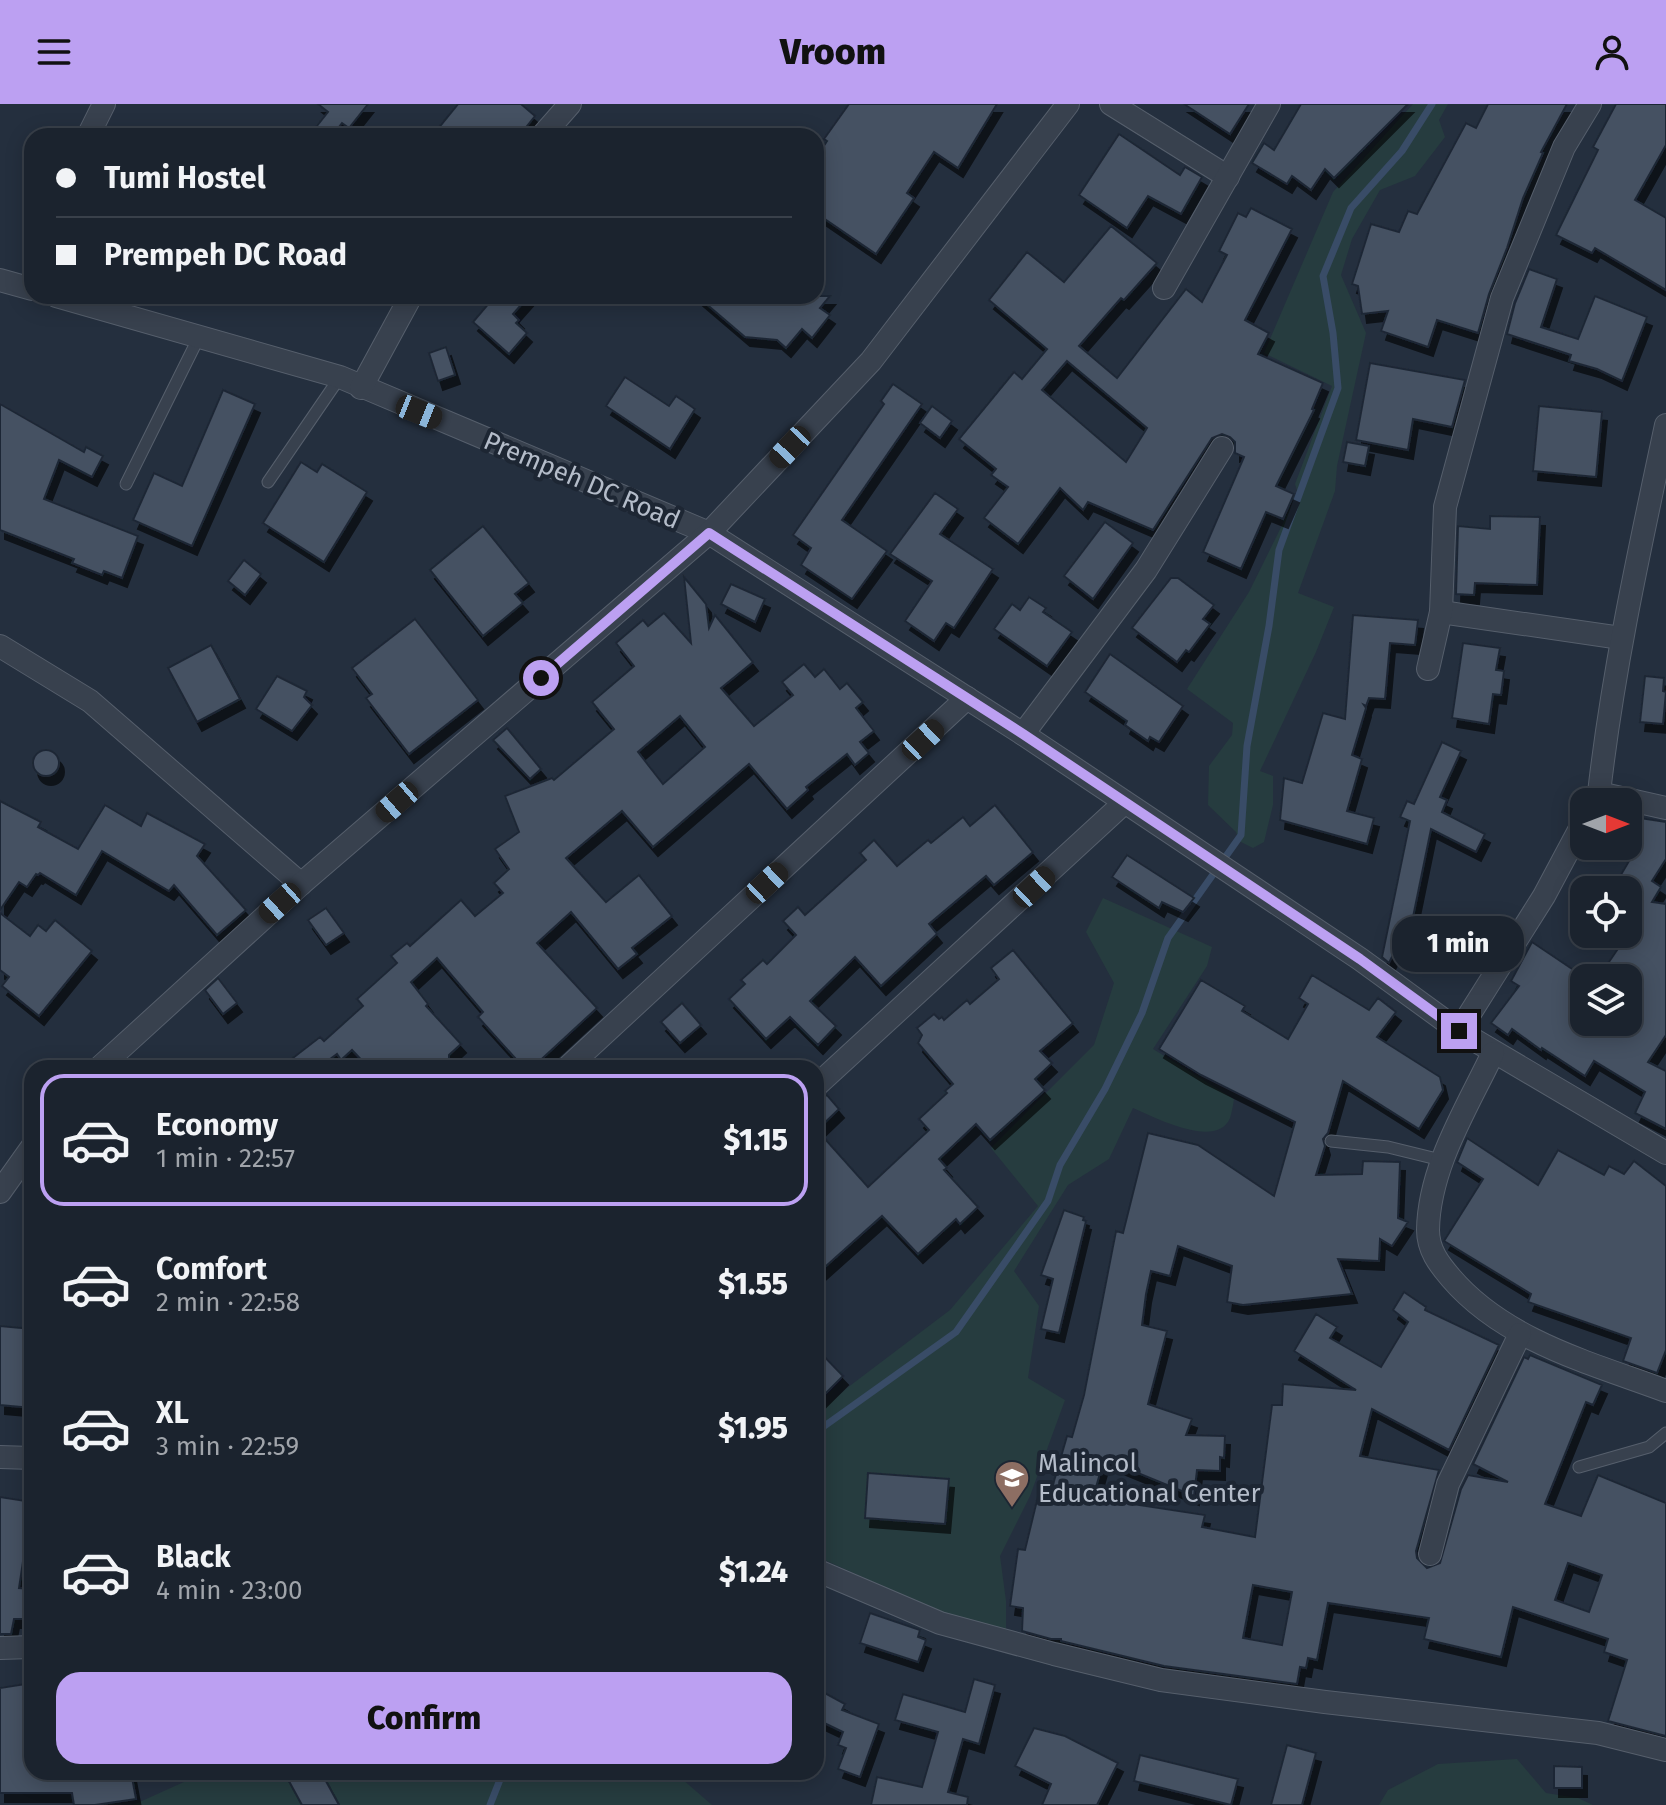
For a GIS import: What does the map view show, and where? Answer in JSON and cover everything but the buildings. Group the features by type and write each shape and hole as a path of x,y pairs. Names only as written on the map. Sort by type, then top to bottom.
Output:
{"street":[{"path":"92,128 104,104"},
{"path":"549,128 570,104"},
{"path":"108,1060 301,884 709,533 871,361 1068,104"},
{"path":"1111,104 1228,177"},
{"path":"1164,288 1269,104"},
{"path":"1428,669 1441,612 1445,507 1502,298 1564,147 1590,104"},
{"path":"0,280 24,287"},
{"name":"Prempeh DC Road","path":"84,304 340,377 709,533 1023,734 1360,959 1459,1031 1666,1153"},
{"path":"361,388 401,304"},
{"path":"1597,788 1621,638 1666,425"},
{"path":"1023,734 1146,570 1222,448"},
{"path":"1441,612 1621,638"},
{"path":"0,646 90,701 301,884"},
{"path":"576,1060 967,698"},
{"path":"824,1079 1124,803"},
{"path":"1642,805 1666,808"},
{"path":"1459,1031 1544,896 1570,847"},
{"path":"1493,1053 1441,1160 1428,1230 1436,1261 1465,1295 1520,1334 1666,1391"},
{"path":"0,1192 24,1158"},
{"path":"1430,1554 1448,1484 1520,1334"},
{"path":"0,1457 24,1458"},
{"path":"824,1573 940,1623 1161,1680 1598,1733 1666,1750"},
{"path":"0,1648 24,1647"}],"lane":[{"path":"126,484 199,337"},
{"path":"268,482 340,377"},
{"path":"1331,1141 1388,1147 1441,1160"},
{"path":"1579,1467 1649,1447 1666,1433"}],"green space":[{"path":"1413,104 1448,104 1439,120 1445,137 1415,176 1380,190 1352,239 1341,275 1366,333 1337,466 1335,491 1298,593 1334,607 1260,771 1273,776 1273,805 1264,842 1253,848 1239,841 1236,832 1208,805 1209,766 1232,735 1233,723 1187,689 1249,592 1298,493 1295,484 1332,386 1264,353 1333,192"},
{"path":"1103,898 1212,947 1207,966 1153,1049 1234,1099 1230,1118 1223,1127 1212,1131 1169,1124 1133,1108 1109,1159 1068,1185 1014,1271 1039,1306 1028,1378 1065,1400 1030,1496 1000,1556 1006,1601 1006,1633 950,1617 824,1560 824,1409 950,1310 1038,1206 991,1148 1094,1045 1114,983 1086,932"},
{"path":"1517,1759 1546,1793 1578,1798 1593,1805 1379,1805 1388,1790 1438,1764"},
{"path":"188,1780 683,1780 712,1805 133,1805"}],"waterway":[{"path":"824,1426 956,1332 1048,1201 1060,1165 1105,1089 1142,1013 1168,938 1241,835 1247,746 1279,550 1338,388 1323,276 1351,208 1402,151 1432,104"},
{"path":"490,1805 500,1780"}],"place":[{"name":"Malincol Educational Center","path":"1012,1509"}],"route":[{"path":"541,678 709,533 1023,734 1360,959 1459,1031"}]}
